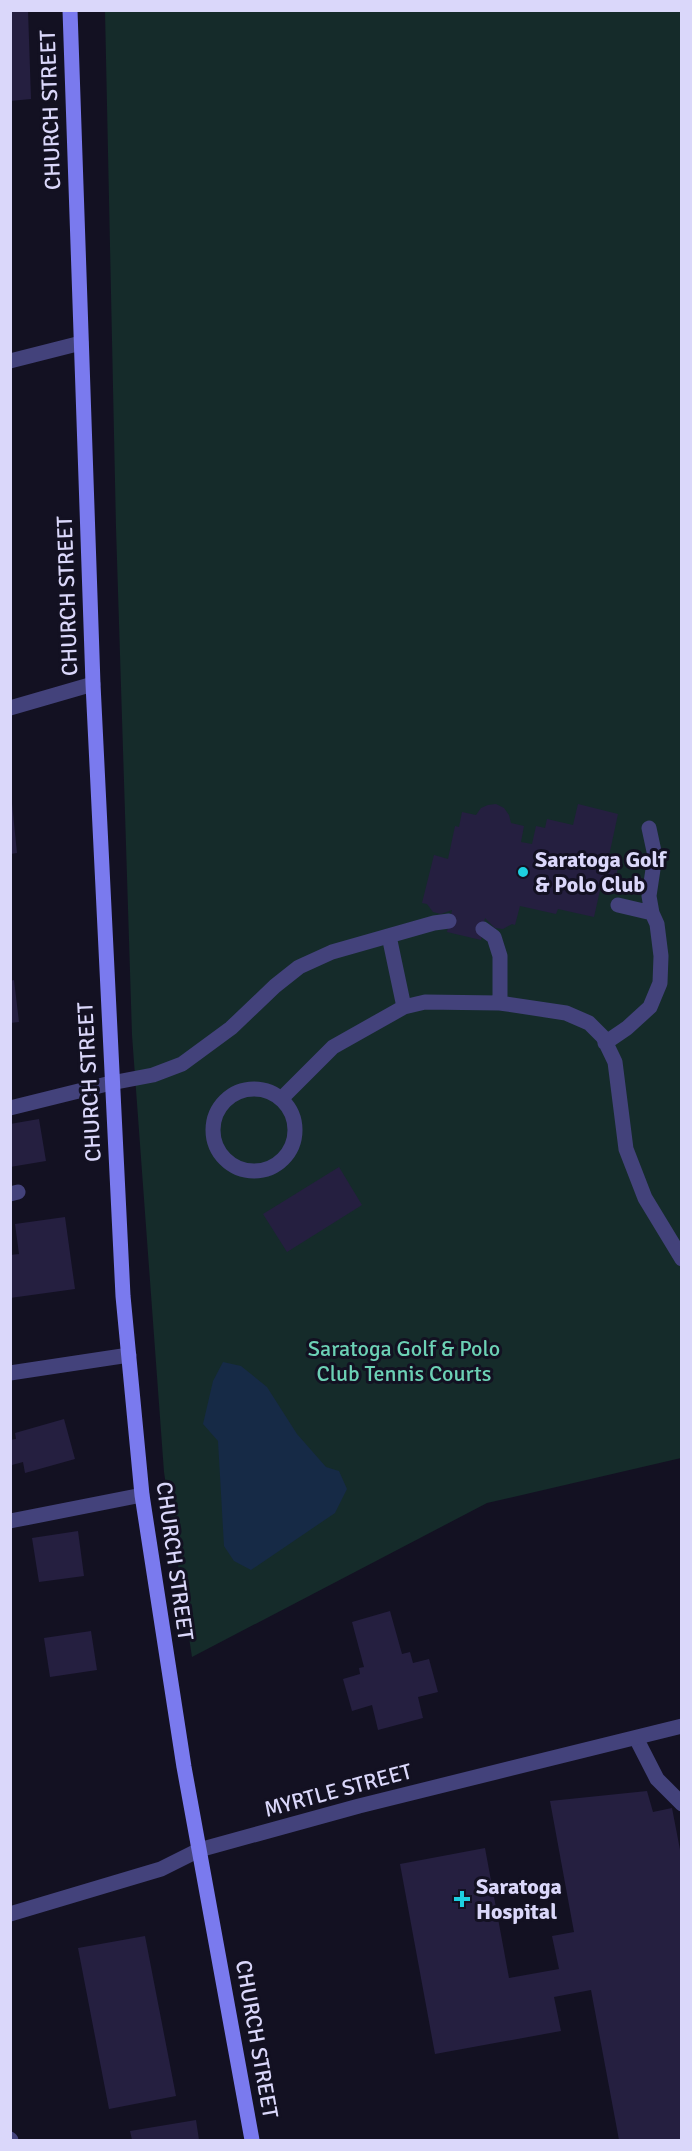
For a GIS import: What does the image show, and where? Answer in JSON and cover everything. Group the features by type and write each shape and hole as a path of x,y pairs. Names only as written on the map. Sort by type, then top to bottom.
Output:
{"main road":[{"name":"CHURCH STREET","path":"70,10 93,684 123,1296 142,1496 184,1767 252,2140"}],"street":[{"path":"10,361 81,343"},
{"path":"10,708 93,684"},
{"path":"605,1043 627,1028 650,1007 660,983 661,956 657,924 649,896 655,856 649,828"},
{"path":"618,905 652,913"},
{"path":"10,1108 153,1075 182,1064 231,1028 275,986 299,968 332,952 434,923 449,921"},
{"path":"483,929 494,937 500,956 500,1003"},
{"path":"388,936 404,1007"},
{"path":"281,1099 333,1047 404,1007 425,1002 500,1003 566,1013 589,1023 605,1043 615,1062 626,1149 645,1198 681,1259"},
{"path":"255,1089 269,1091 281,1099 291,1110 295,1124 294,1138 289,1152 280,1162 267,1169 253,1171 239,1168 227,1161 217,1150 213,1136 213,1121 219,1108 228,1097 241,1091 255,1089"},
{"path":"10,1373 129,1355"},
{"path":"10,1521 142,1496"},
{"name":"MYRTLE STREET","path":"10,1914 161,1869 200,1850 359,1806 681,1726"},
{"path":"636,1738 657,1779 681,1804"}],"green space":[{"name":"Saratoga Golf & Polo Club","path":"105,11 681,11 681,1458 487,1503 192,1657 164,1472 132,1035 116,528"}],"water":[{"path":"223,1362 241,1366 267,1387 297,1434 326,1467 339,1471 347,1489 335,1513 251,1570 234,1561 224,1546 218,1441 203,1424 213,1381"}],"building":[{"path":"10,10 28,10 31,99 10,101"},
{"path":"10,803 12,803 17,853 10,854"},
{"name":"Saratoga Golf & Polo Club","path":"496,804 504,808 511,823 524,826 521,842 532,844 536,826 545,828 547,819 573,825 578,804 618,814 609,856 620,859 613,889 601,886 594,917 558,909 556,914 520,906 515,925 512,924 503,929 495,928 485,918 481,940 447,932 452,910 441,914 433,912 427,904 422,903 434,855 448,859 455,826 459,827 462,812 476,815 481,808"},
{"path":"14,980 19,1022 10,1023 10,981"},
{"path":"39,1119 46,1161 10,1167 10,1124"},
{"path":"339,1167 362,1205 287,1252 263,1214"},
{"path":"65,1217 75,1289 10,1298 10,1255 19,1254 15,1224"},
{"path":"64,1419 75,1459 25,1473 23,1462 12,1465 10,1440 16,1439 15,1433"},
{"path":"78,1531 84,1576 39,1582 32,1538"},
{"path":"390,1611 402,1654 410,1652 413,1663 429,1659 438,1692 418,1697 423,1718 378,1730 372,1705 352,1711 343,1679 360,1674 359,1668 364,1667 352,1622"},
{"path":"91,1631 97,1670 50,1677 44,1638"},
{"name":"Saratoga Hospital","path":"647,1791 653,1812 672,1808 682,1860 682,2140 619,2140 591,1990 554,1997 561,2031 435,2054 400,1864 485,1848 509,1978 559,1969 552,1936 574,1932 550,1801"},
{"path":"145,1936 176,2096 109,2109 78,1948"},
{"path":"196,2120 199,2140 132,2140 130,2131"}],"place":[{"name":"Saratoga Golf & Polo Club","path":"523,872"},
{"name":"Saratoga Hospital","path":"462,1899"}],"park label":[{"name":"Saratoga Golf & Polo Club Tennis Courts","path":"404,1360"}]}
